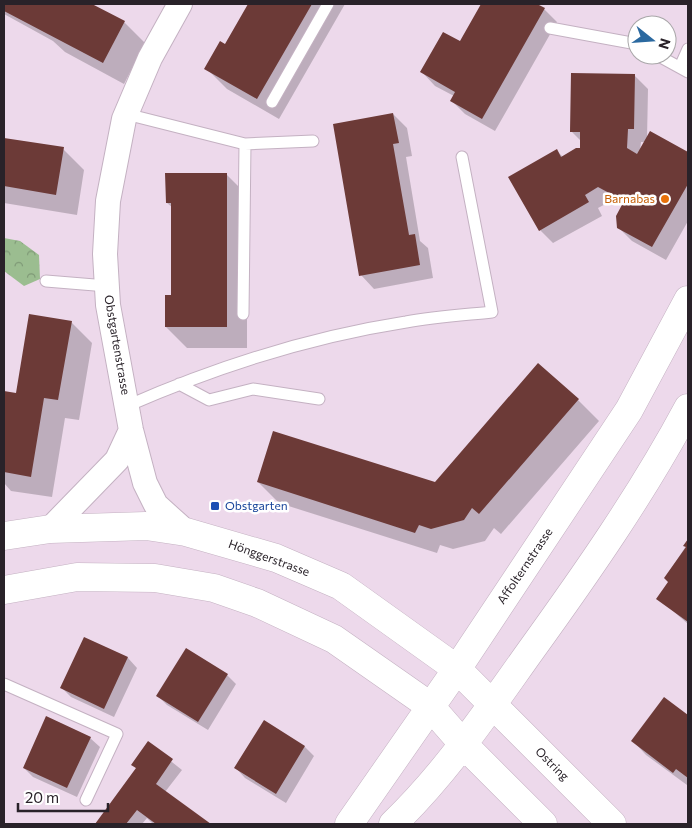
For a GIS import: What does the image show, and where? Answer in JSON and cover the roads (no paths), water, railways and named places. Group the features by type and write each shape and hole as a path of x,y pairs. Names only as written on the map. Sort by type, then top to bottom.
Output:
{"main road":[{"name":"Affolternstrasse","path":"348,824 457,669 629,410 688,300"},
{"path":"393,824 414,804 464,745 587,572 650,475 688,408"},
{"name":"Hönggerstrasse","path":"4,536 50,529 146,526 186,532 276,558 341,586 457,669 492,705"},
{"path":"4,590 77,577 155,578 214,588 257,603 334,639 430,706 464,745 543,824"},
{"name":"Ostring","path":"492,705 612,824"}],"street":[{"name":"Obstgartenstrasse","path":"180,4 150,58 126,114 108,201 105,254 108,305 131,430 145,483 156,505 186,532"},
{"path":"50,529 117,460 131,430"}],"lane":[{"path":"272,102 328,4"},
{"path":"550,28 627,42"},
{"path":"684,69 688,49"},
{"path":"126,114 245,144 313,141"},
{"path":"243,314 245,144"},
{"path":"127,406 179,384 259,355 322,339 406,322 492,312 462,156"},
{"path":"46,280 107,286"},
{"path":"179,384 209,400 253,389 319,399"},
{"path":"4,684 116,734 86,800"}],"place":[{"name":"Barnabas","path":"665,199"},
{"name":"Obstgarten","path":"215,506"}]}
